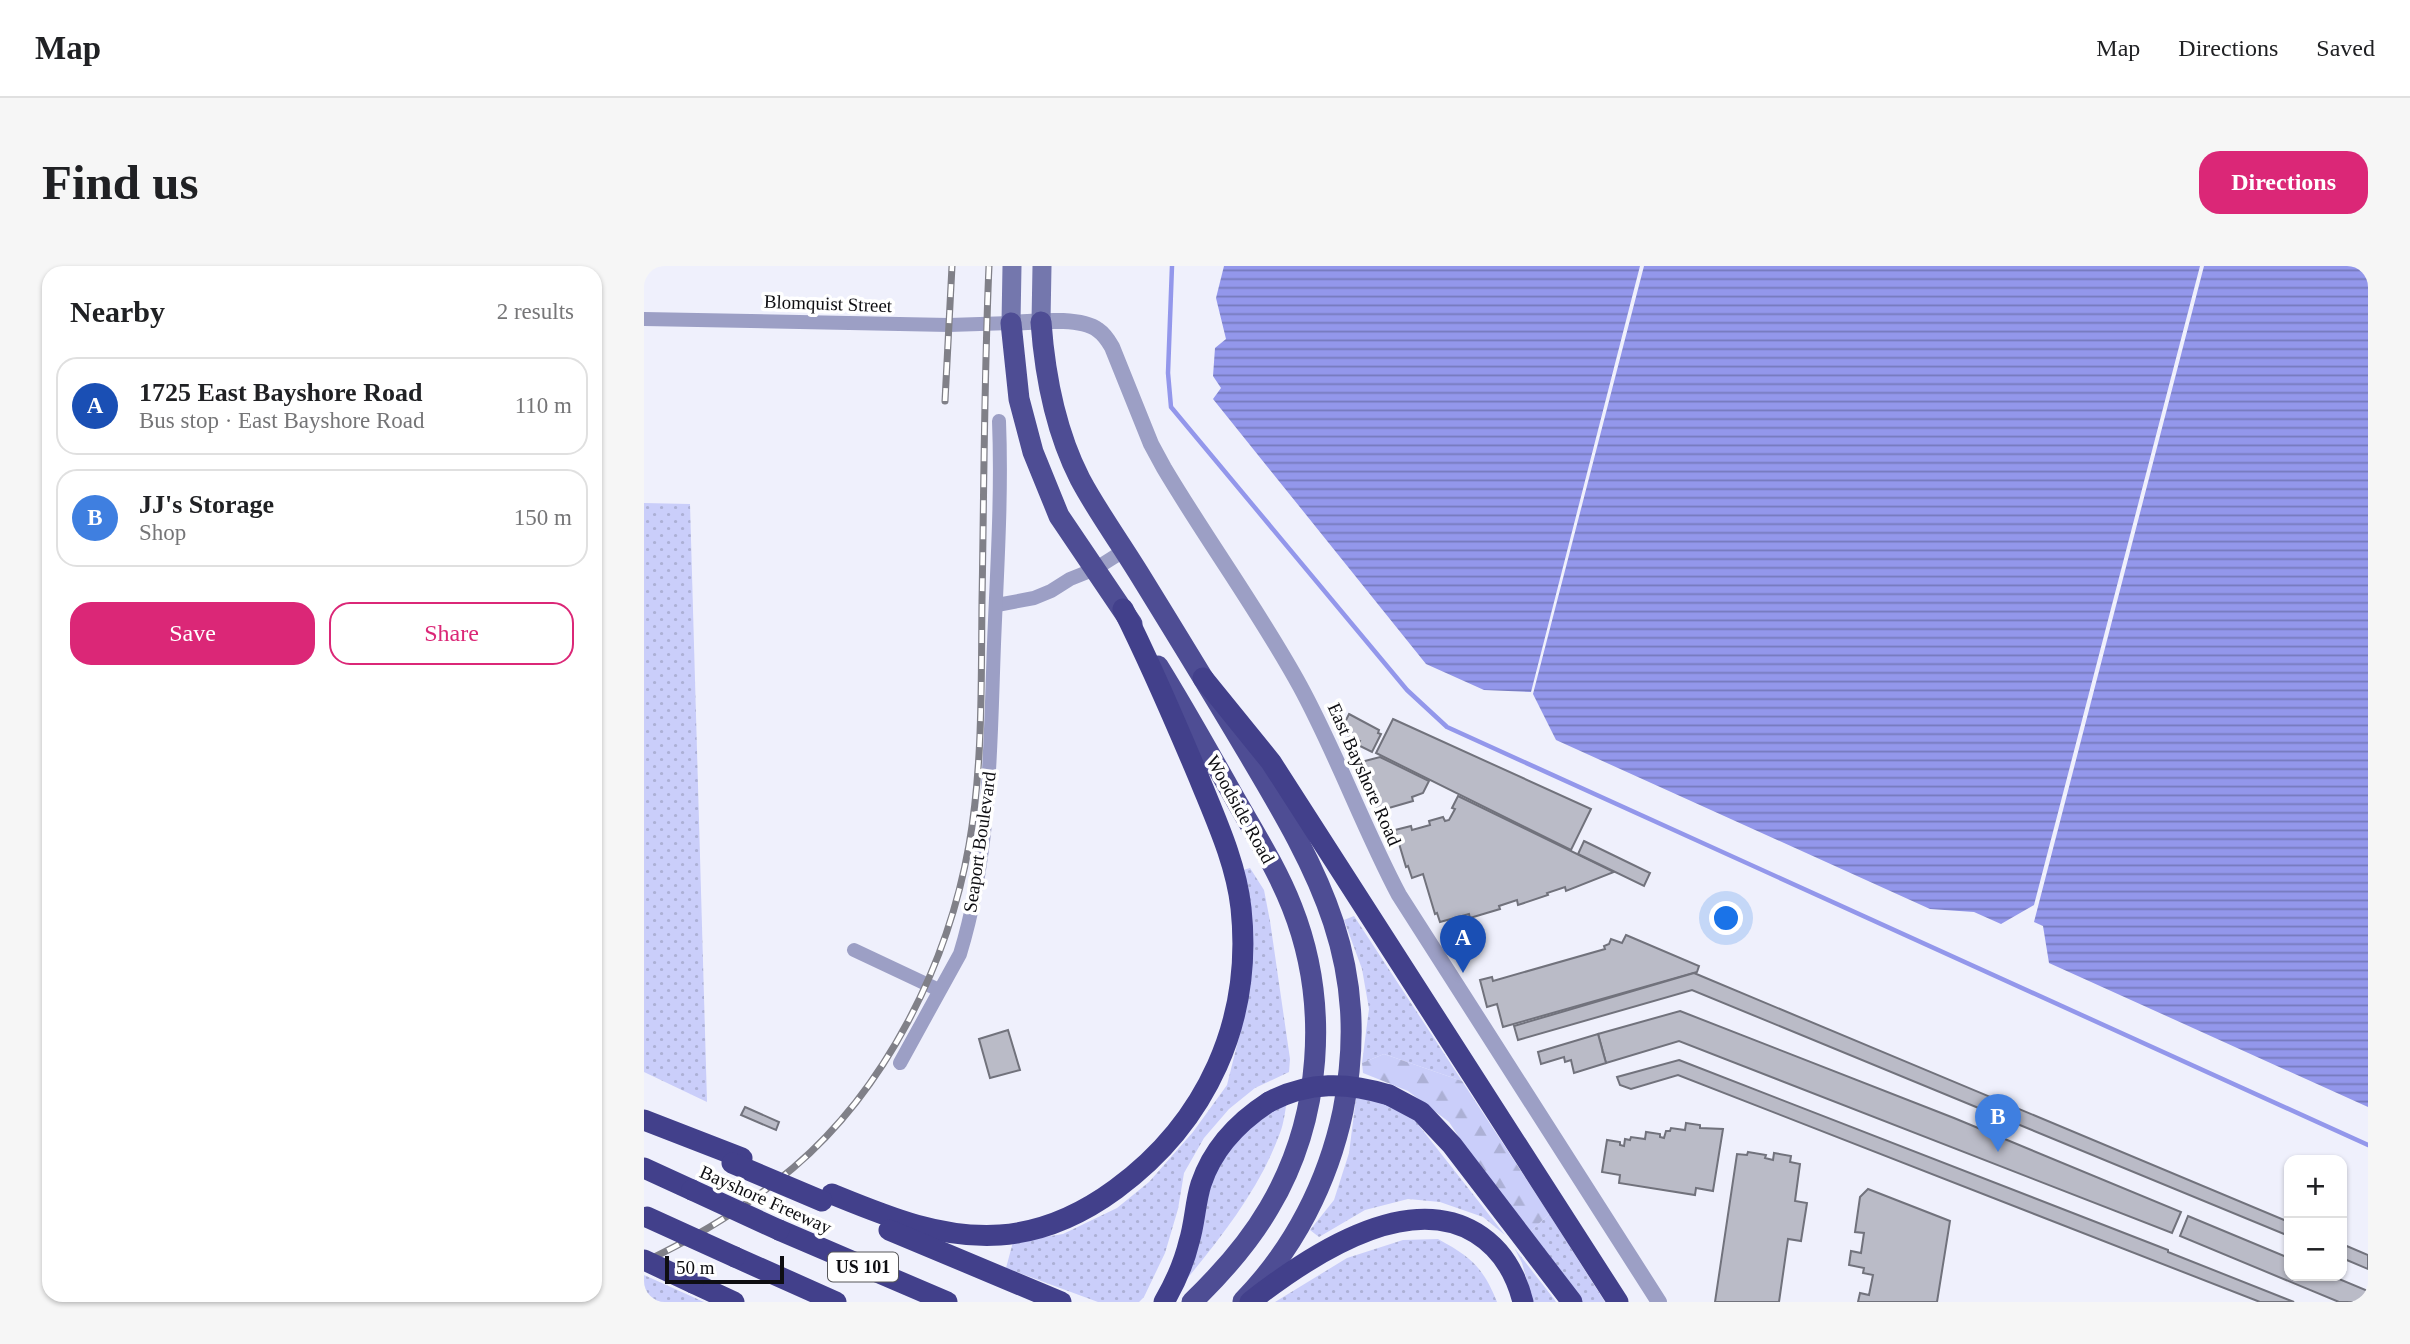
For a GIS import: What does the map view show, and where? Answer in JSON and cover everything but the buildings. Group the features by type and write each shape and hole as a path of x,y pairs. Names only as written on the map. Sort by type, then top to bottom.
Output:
{"highway":[{"name":"Woodside Road","path":"1041,322 1049,390 1062,438 1082,482 1290,824 1314,870 1341,945 1351,1024 1349,1077 1332,1153 1312,1202 1286,1248 1241,1302"},
{"name":"Woodside Road","path":"1011,323 1019,399 1032,452 1059,516 1123,610 1204,743 1283,885 1307,953 1316,1025 1314,1072 1305,1120 1291,1165 1257,1228 1226,1267 1192,1302"},
{"path":"827,1197 902,1222 948,1233 999,1235 1042,1227 1084,1209 1135,1174 1177,1133 1210,1083 1237,1005 1243,953 1241,905 1221,831 1158,682 1123,610"},
{"path":"1203,678 1271,762 1618,1302"},
{"path":"1164,1302 1177,1277 1189,1243 1197,1199 1207,1167 1226,1138 1239,1124 1269,1102 1284,1094 1318,1085 1355,1086 1389,1095 1421,1112 1452,1145 1572,1302"},
{"path":"644,1122 827,1197 1061,1302"},
{"name":"Bayshore Freeway","path":"644,1168 779,1230 947,1302"},
{"name":"US 101","path":"645,1216 836,1302"},
{"path":"1250,1302 1284,1277 1345,1241 1393,1223 1418,1219 1437,1219 1452,1223 1482,1237 1505,1260 1514,1275 1523,1302"},
{"path":"644,1260 734,1302"}],"main road":[{"path":"1011,323 1012,266"},
{"path":"1041,322 1042,266"}],"street":[{"name":"Blomquist Street","path":"644,319 949,325 1011,323"},
{"name":"East Bayshore Road","path":"1011,323 1088,324 1098,330 1112,346 1147,435 1164,468 1298,681 1365,828 1399,895 1660,1302"},
{"name":"Seaport Boulevard","path":"900,1063 960,954 966,936 983,844 990,774 1002,488 999,421"},
{"path":"997,605 1034,598 1096,569 1125,551"},
{"path":"854,950 939,989"}],"green space":[{"path":"644,503 690,504 707,1102 644,1072"},
{"path":"1250,868 1264,890 1270,921 1290,1059 1289,1072 1255,1088 1229,1109 1204,1138 1184,1173 1178,1209 1165,1253 1139,1302 1098,1302 1006,1268 1013,1242 1063,1234 1117,1208 1149,1182 1193,1132 1227,1085 1243,1021 1253,946 1243,870"},
{"path":"1354,916 1462,1081 1384,1054 1362,1063 1369,1009 1362,969 1344,920"},
{"path":"1384,1054 1462,1081 1549,1214 1530,1232 1476,1163 1449,1122 1408,1091 1363,1073 1362,1063"},
{"path":"1356,1098 1379,1101 1413,1118 1505,1235 1483,1217 1440,1202 1408,1199 1365,1210 1319,1237 1310,1230 1334,1200 1349,1153"},
{"path":"1287,1101 1281,1129 1262,1173 1226,1229 1186,1280 1201,1202 1233,1141"},
{"path":"1549,1214 1605,1302 1581,1302 1530,1232"},
{"path":"1438,1239 1475,1264 1487,1280 1497,1302 1275,1302 1347,1258 1403,1240"},
{"path":"1515,1249 1556,1302 1533,1302 1522,1263"},
{"path":"644,1275 704,1302 648,1302 644,1298"}],"water":[{"path":"1224,266 1640,266 1531,692 1484,690 1426,664 1213,399 1221,388 1213,376 1215,348 1226,339 1216,298"},
{"path":"1644,266 2200,266 2034,905 2001,924 1974,912 1930,909 1556,740 1533,694"},
{"path":"2204,266 2368,266 2368,1107 2049,963 2043,926 2034,922"}],"waterway":[{"path":"1172,266 1168,373 1171,407 1407,690 1447,727 2368,1145"}],"railway":[{"path":"945,401 952,266"},
{"path":"644,1262 740,1208 793,1168 826,1136 857,1101 884,1062 929,979 946,935 969,845 979,754 989,266"}],"place":[{"name":"1725 East Bayshore Road","path":"1463,973"},
{"name":"JJ's Storage","path":"1998,1152"}]}
